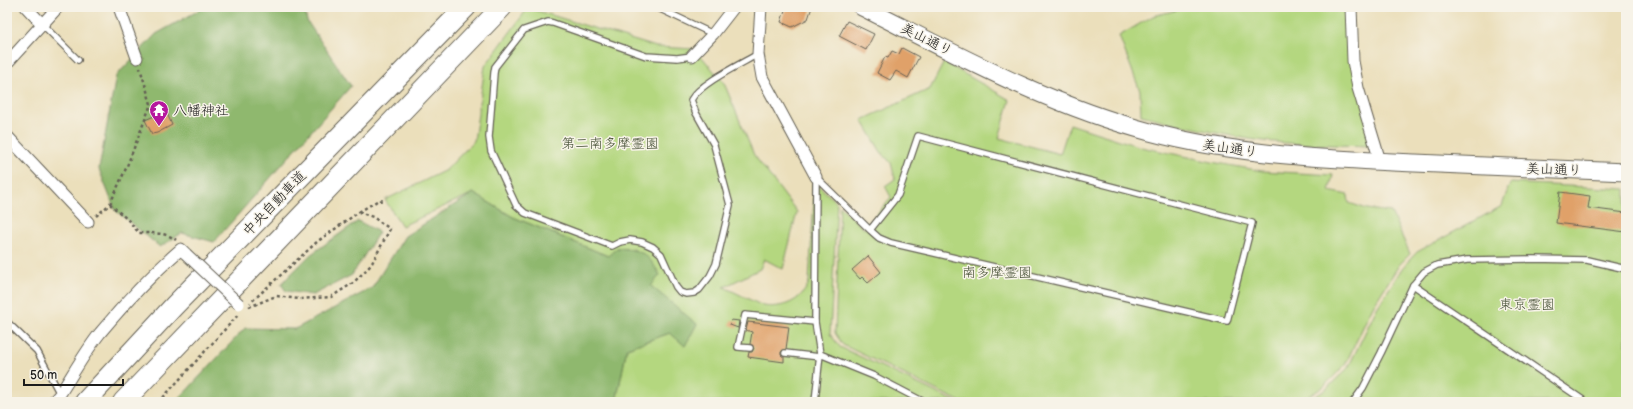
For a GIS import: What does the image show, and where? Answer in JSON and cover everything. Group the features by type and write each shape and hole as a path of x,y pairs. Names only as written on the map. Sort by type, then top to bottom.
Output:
{"highway":[{"name":"中央自動車道","path":"85,402 174,306 466,7"},
{"name":"中央自動車道","path":"123,402 200,320 502,7"}],"main road":[{"name":"美山通り","path":"862,7 1018,85 1051,99 1118,123 1182,140 1241,150 1283,155 1380,162 1626,172"}],"street":[{"path":"26,7 42,24"},
{"path":"7,63 58,7"},
{"path":"118,7 137,58"},
{"path":"692,56 713,34 734,7"},
{"path":"761,7 758,54 762,77 816,177"},
{"path":"1351,7 1353,61 1358,88 1380,162"},
{"path":"8,140 88,222"},
{"path":"57,398 100,334 159,269 183,251 241,307"}],"lane":[{"path":"656,7 713,34"},
{"path":"692,56 676,58 646,56 548,22 524,30 495,67 489,137 493,157 514,203 524,213 612,246 620,242 630,240 642,242 653,247 661,254 676,287 680,292 686,294 694,294 699,290 710,276 716,264 730,205 714,145 696,113 691,100 694,93 758,54"},
{"path":"42,24 78,60"},
{"path":"816,177 870,230 879,238 1227,321 1252,223 918,136 898,195 870,230"},
{"path":"815,402 820,355 816,322 816,177"},
{"path":"1355,402 1381,354 1413,285 1424,272 1437,265 1467,260 1533,258 1587,260 1626,269"},
{"path":"1413,285 1586,402"},
{"path":"750,348 738,347 745,315 816,322"},
{"path":"7,322 37,351 57,398"},
{"path":"785,353 820,355 874,376 924,402"}],"path":[{"path":"88,222 110,204 127,166 151,104 142,76"},
{"path":"159,402 241,307 318,241 377,201 386,200"},
{"path":"110,204 128,220 139,233 171,236 178,242 183,251"},
{"path":"241,307 276,296 299,300 331,297 353,283 371,265 390,229 373,217 359,212"}],"green space":[{"path":"205,7 304,7 307,21 351,86 214,242 182,233 160,247 115,210 99,169 116,76 156,34"},
{"path":"1189,7 1351,7 1353,61 1374,146 1296,144 1264,141 1208,131 1141,115 1140,91 1119,36 1153,16"},
{"name":"第二南多摩霊園","path":"528,8 656,47 695,49 724,83 754,155 797,212 783,269 764,259 760,269 724,287 763,306 770,307 784,305 797,299 802,294 809,282 815,182 837,203 830,334 840,347 956,402 616,402 627,348 670,333 634,249 617,248 608,256 513,217 473,193 402,226 385,200 446,170 474,141 485,66"},
{"name":"南多摩霊園","path":"944,62 1010,100 999,138 1060,154 1070,124 1141,147 1212,162 1262,171 1333,175 1329,191 1348,195 1349,203 1367,209 1391,212 1410,254 1399,265 1373,306 1345,365 1323,387 1300,402 961,402 843,345 835,333 840,206 864,229 891,197 885,186 895,179 891,163 881,152 862,120 930,89"},
{"name":"東京霊園","path":"1510,183 1626,189 1626,402 1307,402 1325,390 1348,368 1377,308 1403,267 1417,252 1502,206"},
{"path":"473,193 513,217 608,256 617,248 633,250 648,257 660,275 651,286 697,324 685,346 670,333 627,348 616,402 176,402 245,328 295,329 372,288 405,236"},
{"path":"358,221 379,232 352,275 313,295 286,291 281,284 310,255"}],"building":[{"path":"786,7 812,7 808,19 792,27 781,22"},
{"path":"847,21 874,34 866,50 839,36"},
{"path":"902,48 919,57 908,78 896,71 890,80 877,73 885,57 888,58 892,51 899,54"},
{"name":"八幡神社","path":"166,111 172,125 152,134 145,120"},
{"path":"1560,192 1590,196 1588,208 1626,213 1626,232 1556,223"},
{"path":"868,256 881,272 868,283 862,277 860,279 852,270"},
{"path":"731,320 739,321 738,328 730,325"},
{"path":"748,322 789,327 786,349 781,352 781,355 784,357 784,362 748,357 749,352 752,352 754,348 750,344 752,332 746,330"}],"place":[{"name":"八幡神社","path":"159,127"}]}
